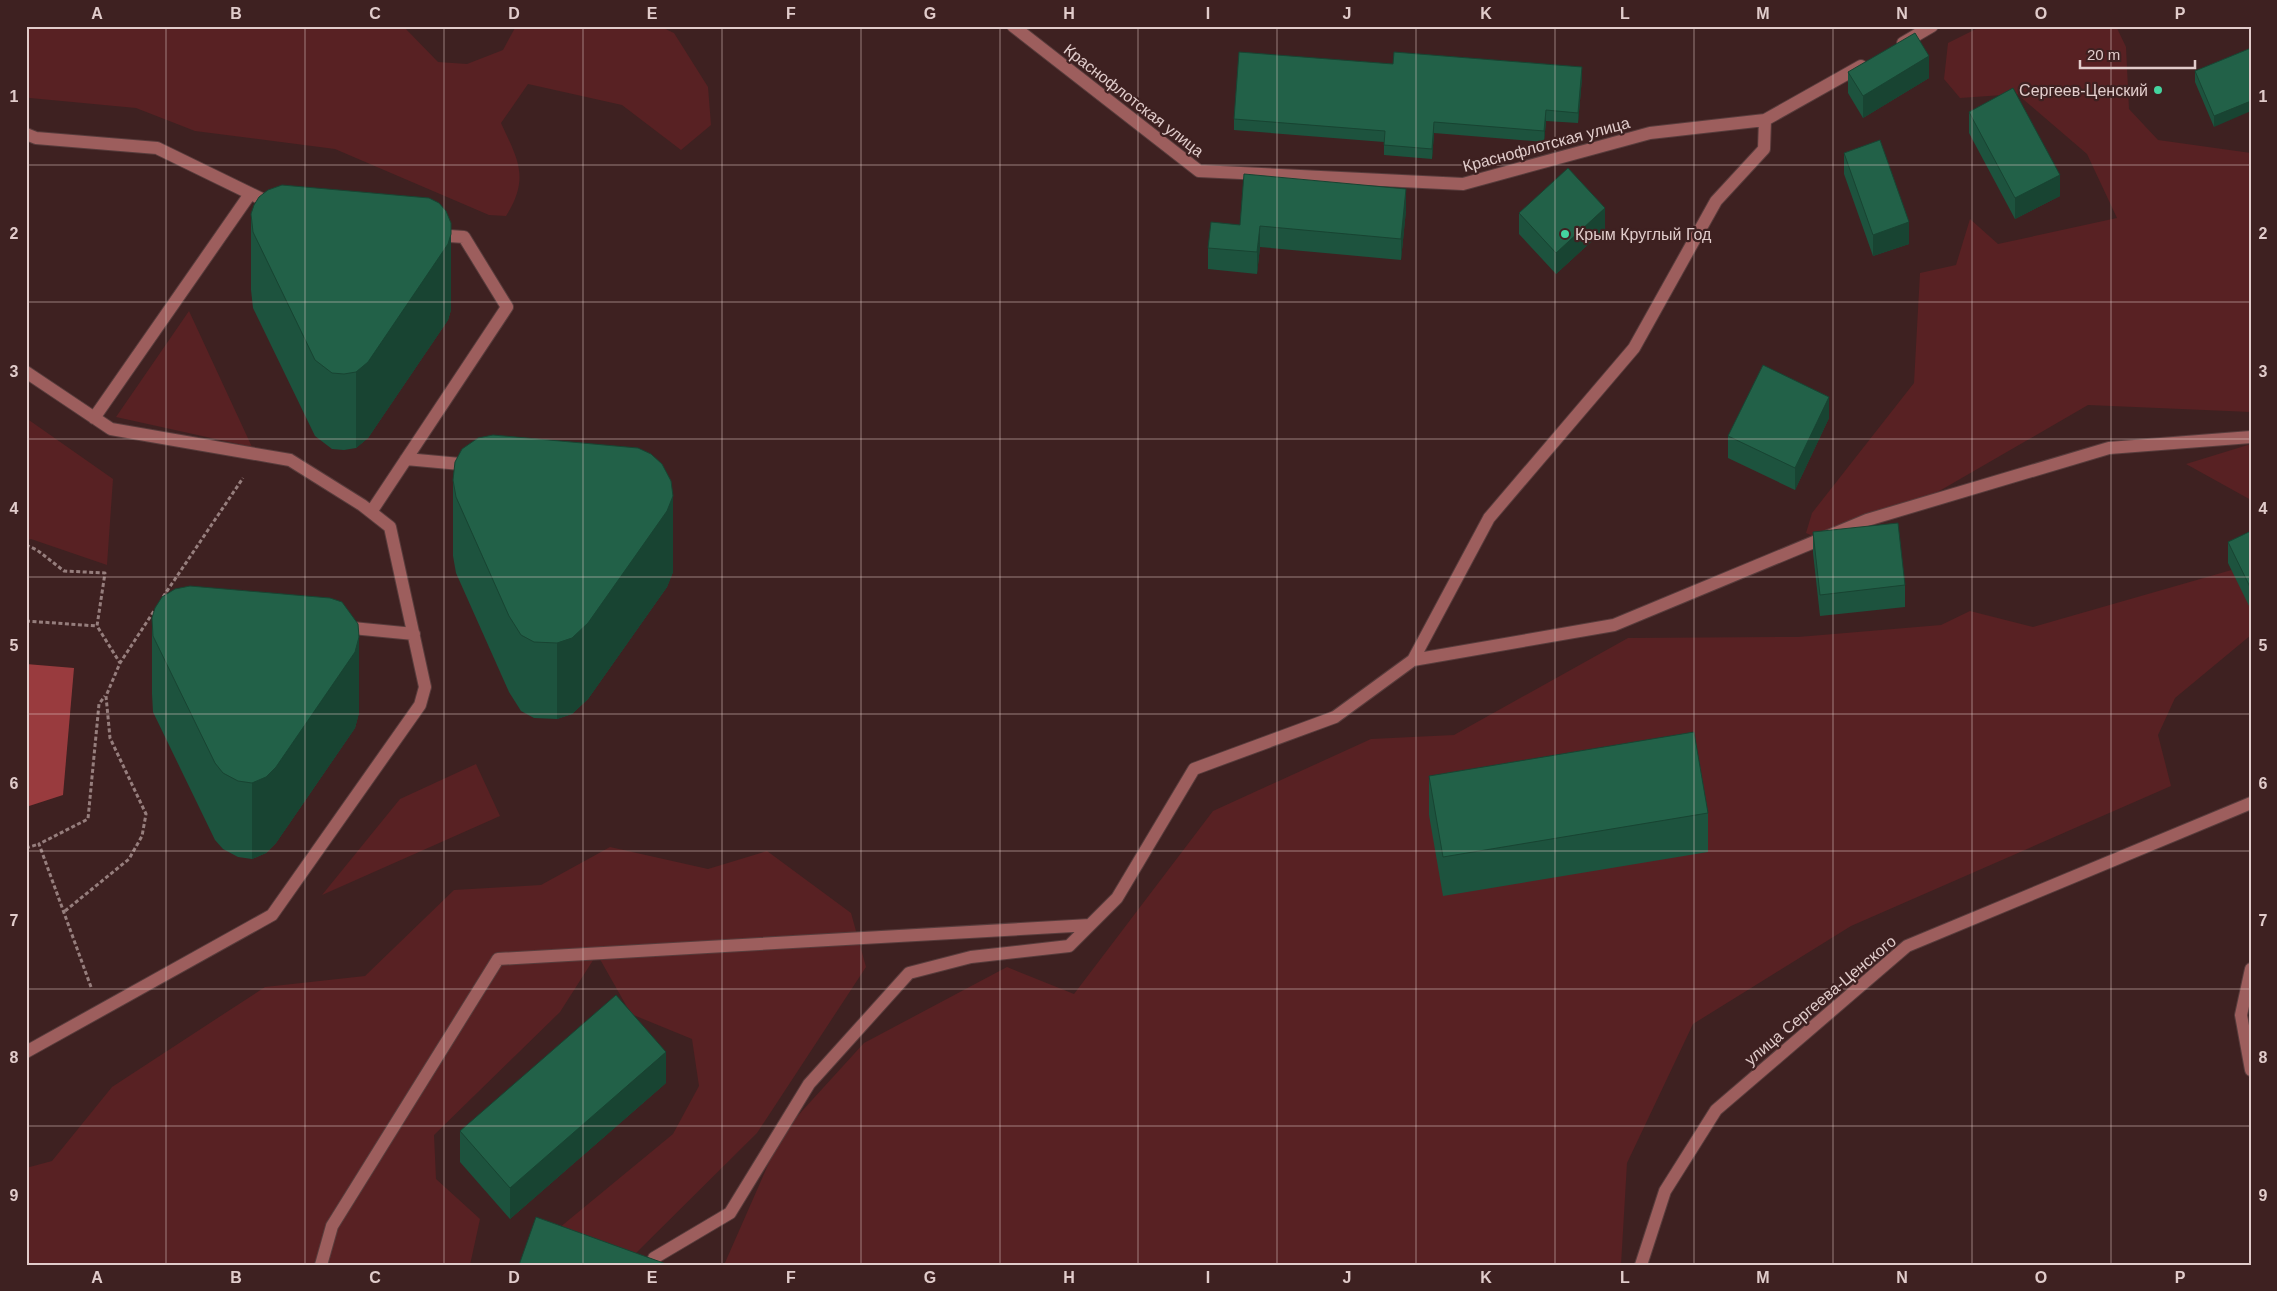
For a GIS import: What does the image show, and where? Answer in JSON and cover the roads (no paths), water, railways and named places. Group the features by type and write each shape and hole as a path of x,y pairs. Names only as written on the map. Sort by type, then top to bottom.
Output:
{"street":[{"name":"Краснофлотская улица","path":"1013,26 1199,171 1464,184 1650,134 1764,120 1873,59"},
{"path":"1890,50 1932,26"},
{"path":"654,1258 730,1213 809,1084 909,973 971,957 1069,946 1117,898 1194,769 1335,717 1413,660 1488,518 1634,348 1716,201 1764,149 1764,120"},
{"path":"26,134 36,138 157,148 282,209"},
{"path":"94,418 250,194"},
{"path":"371,512 507,307 464,237 426,234"},
{"path":"26,372 111,429 290,460 371,512 390,527 425,687 420,705 272,915 26,1052"},
{"path":"1413,660 1614,625 1867,520 2109,448 2251,437"},
{"path":"406,458 483,466"},
{"path":"328,626 414,634"},
{"name":"улица Сергеева-Ценского","path":"1641,1265 1665,1191 1716,1110 1907,946 2251,803"},
{"path":"321,1265 332,1226 498,959 1090,925"},
{"path":"2251,969 2241,1015 2251,1070"}],"place":[{"name":"Сергеев-Ценский","path":"2158,90"},
{"name":"Крым Круглый Год","path":"1565,234"}]}
